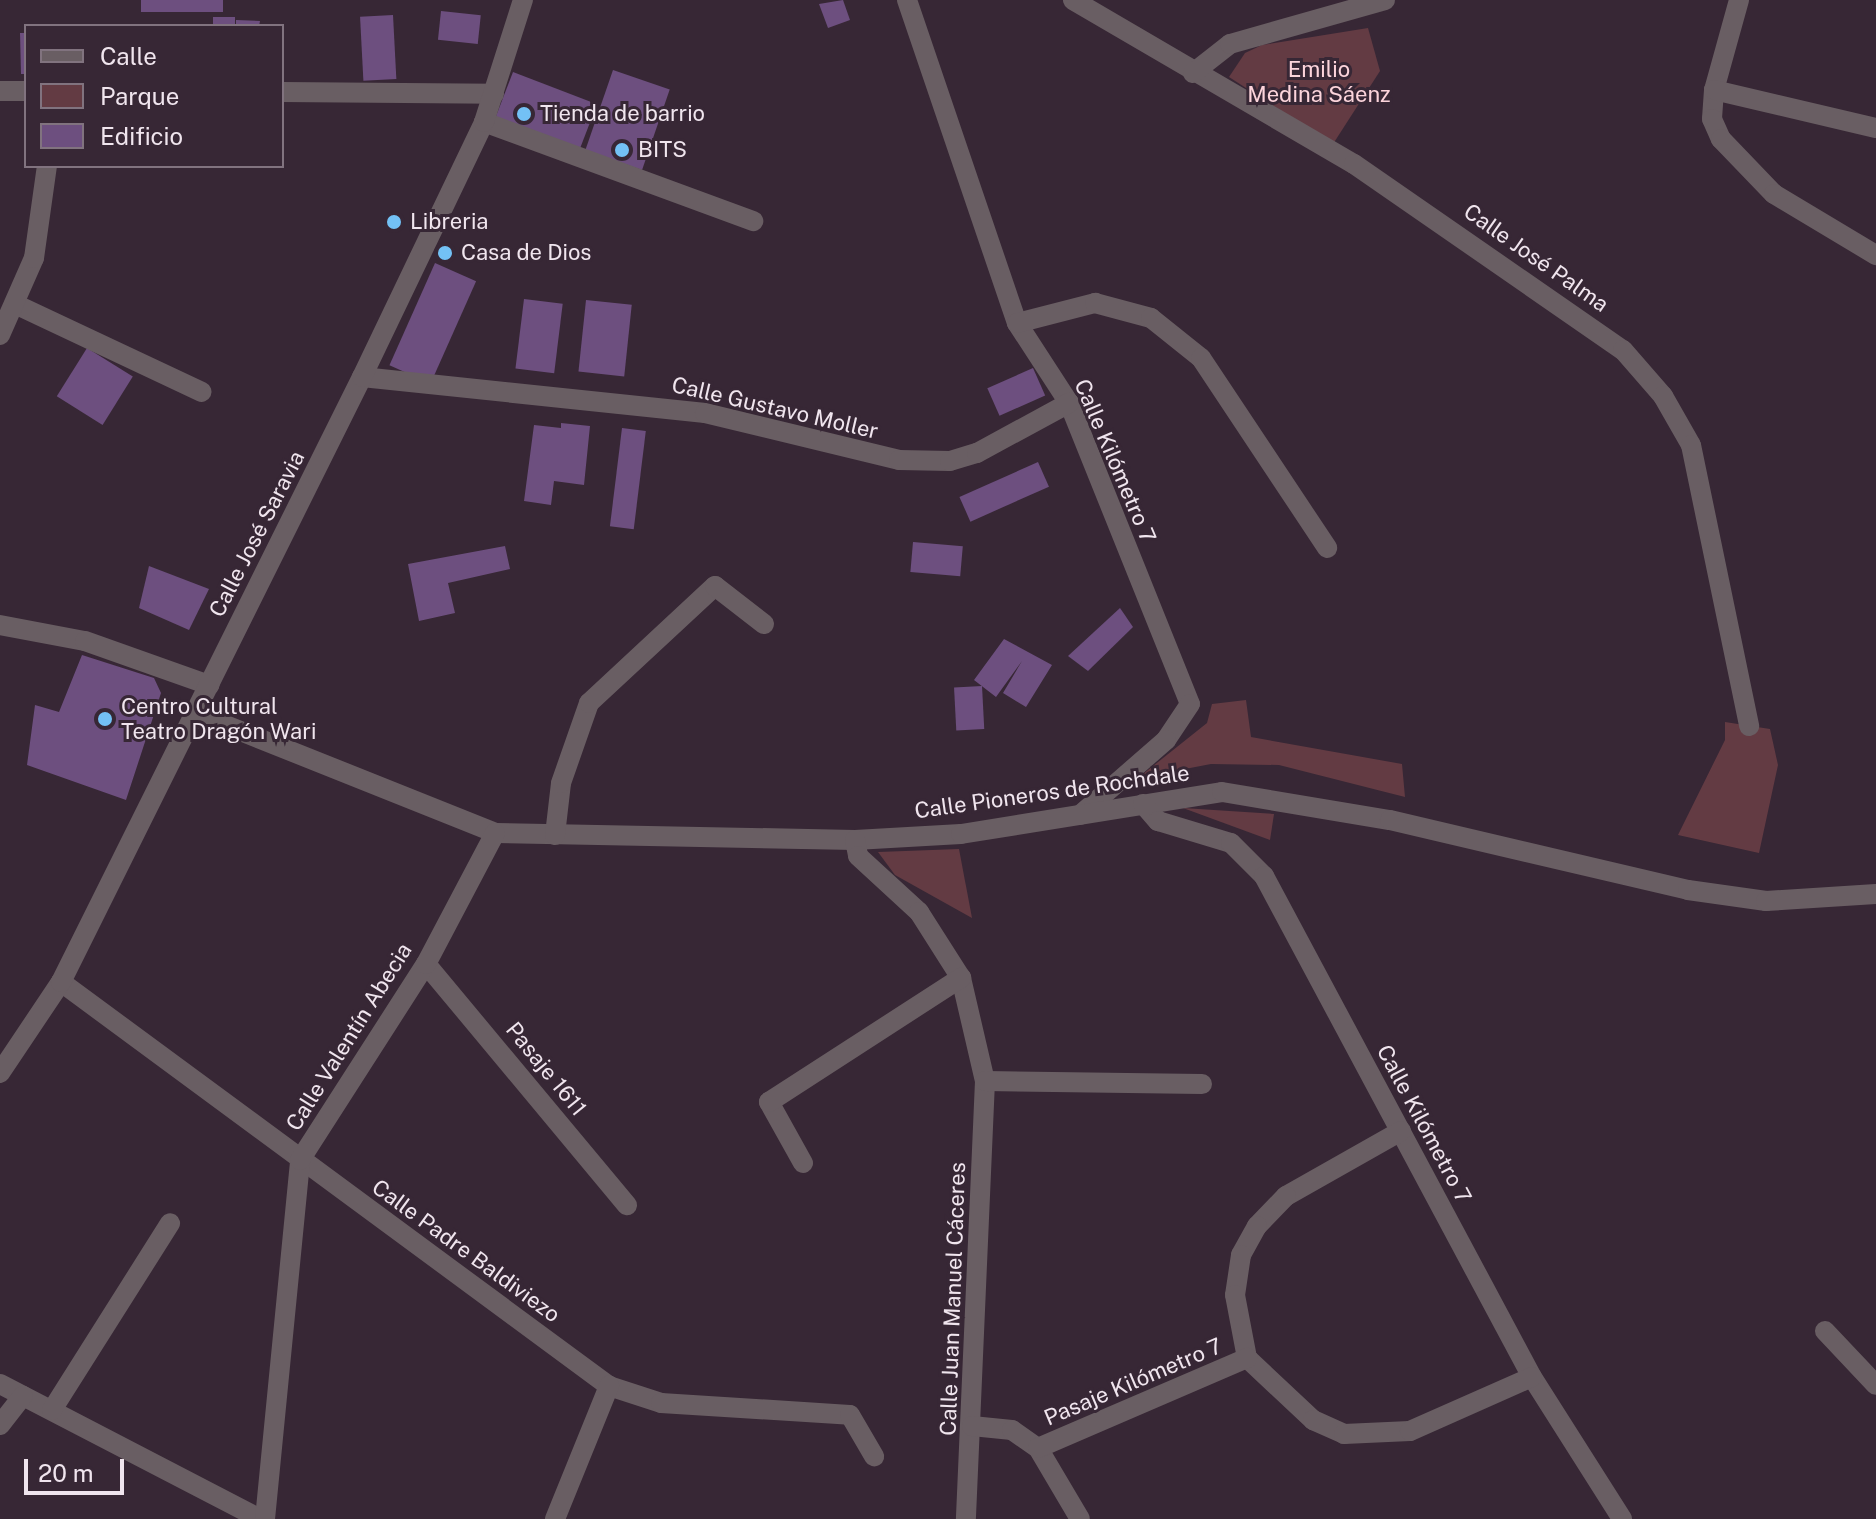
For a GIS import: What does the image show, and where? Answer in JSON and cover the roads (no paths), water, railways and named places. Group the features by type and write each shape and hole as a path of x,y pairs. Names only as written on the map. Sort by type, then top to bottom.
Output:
{"street":[{"name":"Calle José Saravia","path":"0,1073 61,982 198,714 209,685 484,122 523,0"},
{"name":"Calle Kilómetro 7","path":"907,0 1017,323 1069,403 1190,704 1166,740 1080,815"},
{"name":"Calle José Palma","path":"1073,0 1193,73 1354,164 1570,308 1663,396 1704,486 1749,726"},
{"path":"1193,73 1230,44 1385,0"},
{"path":"1739,0 1714,90 1712,119 1736,159 1822,227 1876,255"},
{"path":"1714,90 1876,128"},
{"path":"0,91 24,91"},
{"path":"284,92 494,94"},
{"path":"484,122 753,221"},
{"path":"0,335 17,305 41,225 47,168"},
{"path":"1017,323 1095,303 1151,318 1201,358 1327,548"},
{"path":"17,305 202,392"},
{"name":"Calle Gustavo Moller","path":"362,377 705,413 899,460 950,461 977,453 1069,403"},
{"path":"555,835 561,783 589,703 715,586 764,624"},
{"path":"0,625 85,641 209,685"},
{"name":"Calle Pioneros de Rochdale","path":"198,714 495,833 855,840 1080,815 1222,792 1260,796 1688,890 1766,901 1876,894"},
{"name":"Calle Kilómetro 7","path":"1143,804 1158,821 1231,843 1264,876 1532,1377 1622,1519"},
{"name":"Calle Valentín Abecia","path":"263,1519 300,1160 426,964 495,833"},
{"name":"Calle Juan Manuel Cáceres","path":"855,840 858,856 919,912 961,978 985,1081 966,1519"},
{"name":"Pasaje 1611","path":"426,964 627,1205"},
{"path":"803,1163 769,1102 961,978"},
{"name":"Calle Padre Baldiviezo","path":"61,982 609,1386 661,1403 850,1415 874,1456"},
{"path":"985,1081 1202,1084"},
{"name":"Pasaje Kilómetro 7","path":"1401,1131 1286,1196 1257,1226 1241,1255 1235,1295 1247,1358 1313,1420 1344,1434 1410,1431 1532,1377"},
{"path":"52,1410 170,1223"},
{"path":"1825,1331 1876,1385"},
{"name":"Pasaje Kilómetro 7","path":"1038,1448 1247,1358"},
{"path":"0,1384 263,1519"},
{"path":"555,1519 609,1386"},
{"path":"0,1425 23,1396"},
{"path":"972,1426 1012,1430 1038,1448 1080,1519"}],"place":[{"name":"Tienda de barrio","path":"524,114"},
{"name":"BITS","path":"622,150"},
{"name":"Libreria","path":"394,222"},
{"name":"Casa de Dios","path":"445,253"},
{"name":"Centro Cultural Teatro Dragón Wari","path":"105,719"}],"park label":[{"name":"Emilio Medina Sáenz","path":"1319,82"}]}
